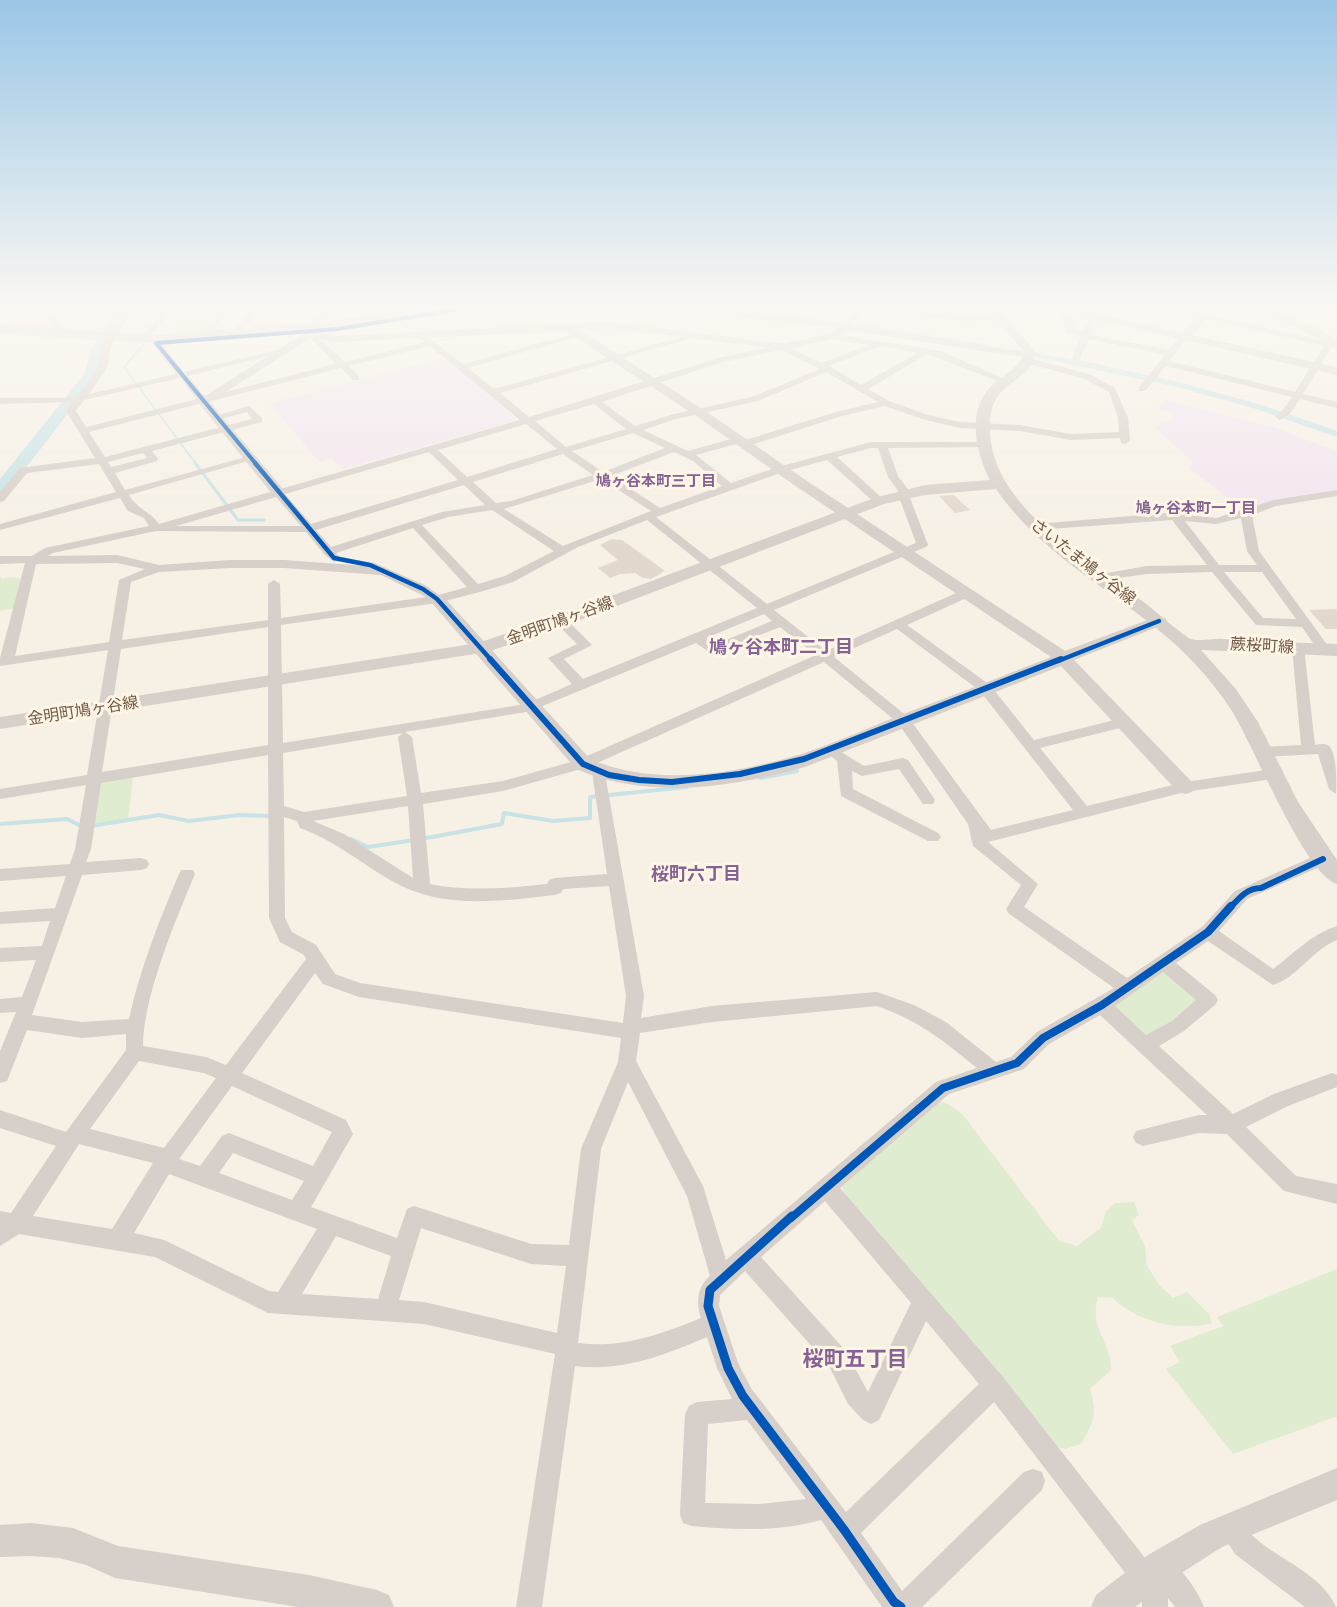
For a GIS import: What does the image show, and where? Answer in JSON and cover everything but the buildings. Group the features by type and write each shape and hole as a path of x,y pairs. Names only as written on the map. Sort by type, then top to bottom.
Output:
{"main road":[{"name":"さいたま鳩ヶ谷線","path":"1004,382 989,396 983,427 983,444 998,484 1014,505 1036,527 1159,621 1186,645 1235,701 1273,774 1323,859 1337,876"},
{"name":"金明町鳩ヶ谷線","path":"0,723 481,648 710,566 879,501 905,494 998,484"},
{"name":"蕨桜町線","path":"1186,645 1331,650"}],"street":[{"path":"93,382 71,411 100,461 132,509 148,516 156,528"},
{"path":"0,401 63,401 152,382"},
{"path":"188,382 334,558 370,565 423,589 437,599 532,706 591,768 633,782 702,778 766,770 837,754 903,720 1159,621"},
{"path":"203,401 233,382"},
{"path":"82,431 277,382"},
{"path":"478,382 584,466 626,489 710,566 903,720 976,824 988,836 1185,787 1273,774"},
{"path":"491,393 530,382"},
{"path":"655,382 156,528 49,550 31,562 3,662 437,599 509,579 563,551 653,514 830,456 871,445 983,444"},
{"path":"156,528 308,529 674,417 755,399 793,382"},
{"path":"849,382 886,404 944,422 983,427 1020,428 1071,436 1124,438 1125,427 1122,413 1113,391 1098,382"},
{"path":"860,388 871,382"},
{"path":"1142,388 1147,382"},
{"path":"1242,382 1337,405"},
{"path":"1280,417 1287,412 1306,382"},
{"path":"652,383 1062,657 1185,787"},
{"path":"595,401 633,429 697,459 730,488"},
{"path":"687,454 886,404"},
{"path":"0,499 24,470 100,461 259,420 249,409 217,417"},
{"path":"0,794 532,706 580,684 922,545 905,494 893,477 882,445"},
{"path":"430,448 496,508 563,551"},
{"path":"328,552 458,511 496,508 601,476 674,448"},
{"path":"107,472 153,459 146,450"},
{"path":"830,456 879,501"},
{"path":"0,527 250,459"},
{"path":"1036,527 1176,517 1216,521 1246,514 1274,503 1337,494"},
{"path":"1246,514 1253,551 1307,623 1331,650"},
{"path":"1176,517 1216,570 1260,622 1307,623"},
{"path":"415,524 476,589"},
{"path":"0,560 117,559 158,569"},
{"path":"0,1075 48,952 83,849 125,579 158,569 230,564 273,564 381,571"},
{"path":"1100,578 1147,570 1267,567"},
{"path":"274,584 277,918 285,937 310,950 330,979 359,990 631,1030 712,1014 877,999 908,1010 940,1027 992,1070"},
{"path":"277,810 304,817 503,786 591,768 967,593"},
{"path":"561,621 586,645 555,658 580,684"},
{"path":"697,637 712,650 780,622"},
{"path":"898,624 985,688 1083,812"},
{"path":"1298,648 1308,749"},
{"path":"1031,746 1123,723"},
{"path":"405,737 414,800 422,888"},
{"path":"1263,752 1324,750 1337,790"},
{"path":"837,754 862,771 903,763 928,800"},
{"path":"837,754 846,792 933,837"},
{"path":"529,1607 567,1349 591,1149 627,1062 635,996 617,879 591,768"},
{"path":"304,817 305,824 338,837 408,883 422,888 466,895 501,896 555,889 555,884 617,879"},
{"path":"976,824 978,842 1030,884 1014,909 1126,987"},
{"path":"1033,1481 903,1607 894,1602 845,1531 751,1408 728,1368 708,1306 710,1290 907,1116 943,1088 1017,1063 1043,1038 1102,1005 1208,932 1241,895 1253,888 1262,888 1306,865 1323,859"},
{"path":"0,874 141,864"},
{"path":"5,1227 135,1052 137,1026 158,942 187,874"},
{"path":"0,918 61,914"},
{"path":"1208,932 1274,978 1288,969 1299,954 1319,939 1337,933"},
{"path":"0,955 48,952"},
{"path":"118,1239 166,1161 315,960"},
{"path":"1146,1044 1178,1026 1209,1000 1162,962"},
{"path":"1102,1005 1146,1044 1186,1085 1232,1125 1291,1184 1337,1194"},
{"path":"0,1006 82,1030 137,1026"},
{"path":"135,1052 206,1065 339,1126 343,1134 297,1211"},
{"path":"627,1062 696,1193 722,1278"},
{"path":"1143,1137 1198,1124 1232,1125 1281,1100 1332,1081"},
{"path":"0,1119 166,1161 402,1250"},
{"path":"204,1177 229,1142 318,1177"},
{"path":"827,1188 995,1385 1154,1584 1191,1607"},
{"path":"386,1309 414,1216 531,1254 577,1256"},
{"path":"284,1303 332,1224"},
{"path":"5,1227 118,1239 157,1247 268,1302 424,1313 597,1356 652,1349 714,1323"},
{"path":"746,1256 837,1358 856,1396 871,1412 923,1303"},
{"path":"845,1531 995,1385"},
{"path":"751,1408 697,1414 692,1514 744,1518 807,1512 826,1506"},
{"path":"1108,1607 1154,1584 1230,1527 1337,1484"},
{"path":"1230,1527 1244,1545 1306,1590 1323,1607"},
{"path":"0,1541 60,1540 95,1550 116,1562 307,1600 377,1607"}],"shaded area":[{"path":"352,382 474,382 518,420 343,469 332,458 319,462 270,403"},
{"path":"1166,400 1276,428 1337,451 1337,492 1245,510 1190,469 1193,462 1154,427 1171,421 1173,414 1157,408"}],"green space":[{"path":"0,576 2,579 22,580 28,586 30,590 17,608 0,611"},
{"path":"133,776 128,820 91,825 98,782"},
{"path":"1160,972 1170,973 1199,1003 1174,1022 1146,1037 1113,1006"},
{"path":"938,1100 950,1105 963,1115 1059,1241 1077,1246 1101,1228 1106,1211 1116,1203 1134,1202 1139,1215 1132,1220 1145,1247 1147,1266 1160,1286 1173,1298 1187,1292 1209,1314 1212,1323 1186,1326 1159,1323 1134,1313 1113,1298 1098,1297 1096,1318 1108,1351 1111,1370 1090,1389 1094,1412 1089,1430 1081,1444 1065,1449 1054,1446 846,1203 841,1182"},
{"path":"1337,1269 1337,1419 1335,1417 1233,1454 1166,1369 1180,1362 1170,1346 1223,1326 1217,1317"}],"waterway":[{"path":"0,490 86,382"},
{"path":"135,382 196,464"},
{"path":"1166,382 1259,407 1337,434"},
{"path":"195,463 238,520 264,520"},
{"path":"760,778 797,771"},
{"path":"421,839 502,824 504,813 553,821 590,818 590,797 687,787"},
{"path":"91,826 159,815 189,821 239,815 273,816"},
{"path":"0,824 67,819 83,827"},
{"path":"351,839 368,847 414,840"}],"cycle path":[{"path":"188,382 334,558 370,565 423,589 437,599 583,764 609,775 672,782 706,780 804,759 1159,621"},
{"path":"901,1607 894,1602 845,1531 743,1396 728,1368 708,1306 710,1290 746,1256 943,1088 1017,1063 1043,1038 1102,1005 1208,932 1241,895 1323,859"}],"district":[{"name":"鳩ヶ谷本町三丁目","path":"656,481"},
{"name":"鳩ヶ谷本町一丁目","path":"1196,508"},
{"name":"鳩ヶ谷本町二丁目","path":"781,648"},
{"name":"桜町六丁目","path":"696,875"},
{"name":"桜町五丁目","path":"855,1360"}]}
